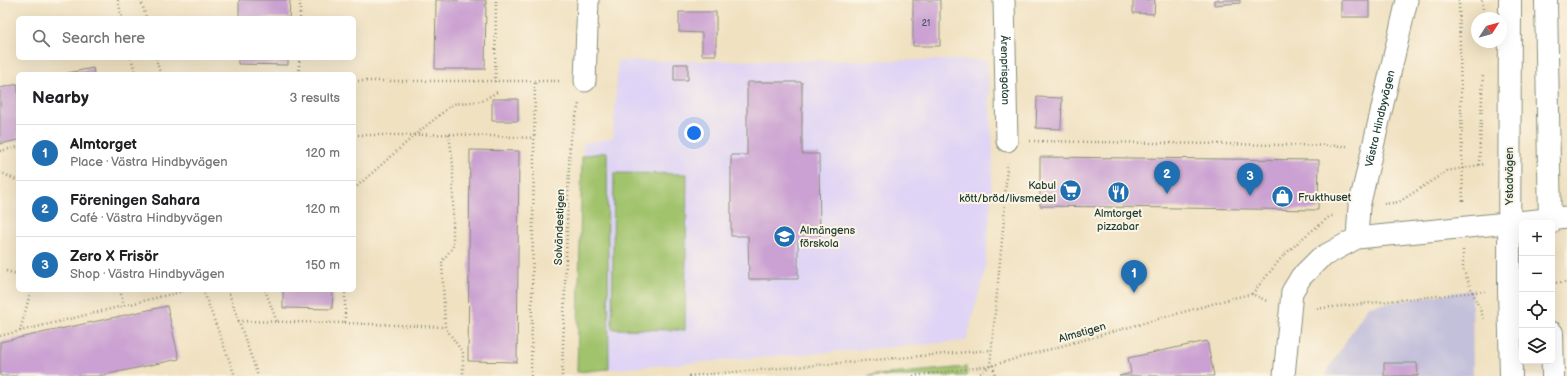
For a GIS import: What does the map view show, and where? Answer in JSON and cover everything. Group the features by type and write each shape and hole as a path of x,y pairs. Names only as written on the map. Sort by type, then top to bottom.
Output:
{"main road":[{"name":"Ystadvägen","path":"1510,0 1509,223 1511,376"},
{"path":"1546,0 1556,219"},
{"path":"1553,364 1553,376"}],"street":[{"path":"586,82 588,0"},
{"name":"Ärenprisgatan","path":"1004,0 1007,141"},
{"name":"Västra Hindbyvägen","path":"1357,238 1359,207 1407,0"},
{"path":"1284,376 1292,292 1301,277 1320,258 1357,238 1556,219"}],"path":[{"path":"118,0 122,16"},
{"path":"141,0 145,16"},
{"path":"300,0 300,16"},
{"path":"495,82 496,0"},
{"path":"1290,312 1474,292 1463,269 1459,0"},
{"path":"1482,0 1483,12"},
{"path":"132,60 135,72"},
{"path":"156,60 160,72"},
{"path":"299,60 299,72"},
{"path":"1479,165 1484,73"},
{"path":"356,81 586,82"},
{"path":"531,376 535,82"},
{"name":"Solvändestigen","path":"562,376 570,139 586,82"},
{"path":"356,187 415,135 453,104 482,101 497,92"},
{"path":"356,135 449,134 534,138"},
{"path":"449,134 454,164 453,247 442,262 445,327 463,353 464,376"},
{"path":"995,376 991,366 991,350 1004,219 1007,141 1373,147"},
{"path":"0,151 16,147"},
{"path":"0,172 16,180"},
{"path":"6,271 16,274"},
{"path":"1555,283 1567,282"},
{"path":"20,331 30,292"},
{"path":"120,292 124,306"},
{"path":"0,336 180,292"},
{"path":"204,292 235,376"},
{"path":"229,292 258,376"},
{"path":"266,292 277,322"},
{"path":"345,292 345,323"},
{"name":"Almstigen","path":"914,376 991,366 1252,294"},
{"path":"238,321 445,327"},
{"path":"690,376 991,350"},
{"path":"977,376 991,366"}],"shaded area":[{"name":"Almängens förskola","path":"987,60 993,152 991,201 985,271 966,341 577,372 583,143 613,138 618,61"},
{"path":"1472,290 1473,376 1324,376 1368,306"}],"green space":[{"path":"607,152 609,369 577,372 582,156"},
{"path":"614,173 687,174 685,330 612,329"},
{"path":"966,367 967,376 868,376"}],"building":[{"path":"239,0 290,0 289,16 239,16"},
{"path":"436,0 486,0 485,69 435,69"},
{"path":"913,0 940,0 940,46 913,46"},
{"path":"1133,0 1155,0 1154,14 1133,13"},
{"path":"1214,0 1240,0 1240,3 1214,5"},
{"path":"1341,0 1369,0 1369,17 1341,17"},
{"path":"679,12 716,12 716,55 702,55 702,33 679,32"},
{"path":"238,60 288,60 288,65 238,64"},
{"path":"674,64 688,64 688,80 674,80"},
{"path":"93,68 94,72 72,72"},
{"path":"747,82 802,82 802,154 819,154 820,240 798,240 798,279 749,279 748,236 731,236 731,155 747,155"},
{"path":"16,84 16,140 0,144 0,88"},
{"path":"1037,97 1062,98 1061,129 1036,128"},
{"path":"492,99 518,99 518,121 492,121"},
{"path":"470,150 519,151 517,362 468,361"},
{"path":"1040,157 1319,160 1318,210 1040,206"},
{"path":"283,292 333,292 332,309 283,308"},
{"path":"167,306 179,359 99,376 0,376 0,342"},
{"path":"1207,341 1214,376 1119,376 1131,373 1128,358"},
{"path":"1384,363 1417,363 1418,376 1384,376"}],"place":[{"name":"Kabul kött/bröd/livsmedel","path":"1071,191"},
{"name":"Almtorget pizzabar","path":"1118,193"},
{"name":"Föreningen Sahara","path":"1167,194"},
{"name":"Zero X Frisör","path":"1250,196"},
{"name":"Frukthuset","path":"1283,197"},
{"name":"Almängens förskola","path":"784,236"},
{"name":"Almtorget","path":"1134,293"}]}
